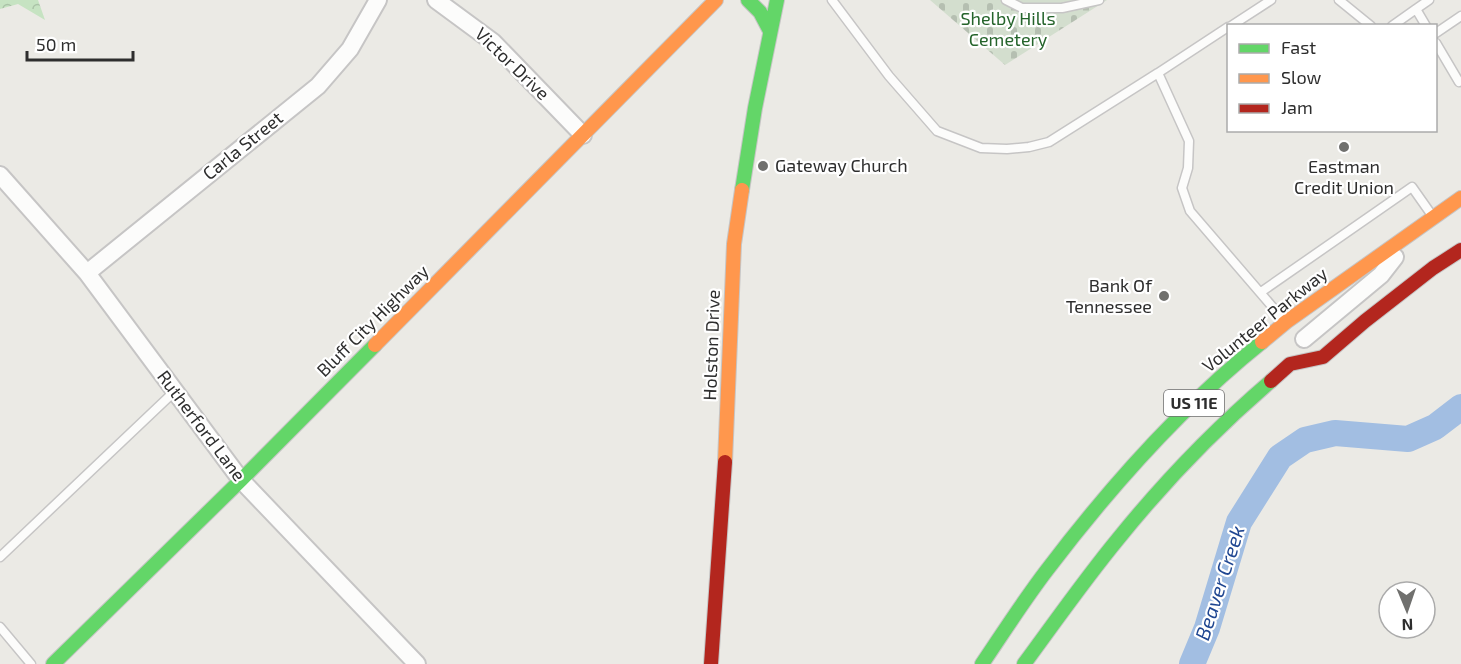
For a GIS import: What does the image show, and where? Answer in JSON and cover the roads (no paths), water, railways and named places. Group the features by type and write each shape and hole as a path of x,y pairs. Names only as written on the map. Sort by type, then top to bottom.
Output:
{"main road":[{"name":"Bluff City Highway","path":"53,664 241,480 716,0"},
{"path":"748,0 760,12 770,31"},
{"name":"Holston Drive","path":"711,664 726,444 734,244 755,108 777,0"},
{"name":"Volunteer Parkway","path":"982,664 1045,572 1123,476 1207,390 1286,322 1461,198"},
{"name":"US 11E","path":"1024,664 1101,560 1196,450 1260,389 1290,364 1323,357 1433,268 1461,250"}],"street":[{"name":"Carla Street","path":"87,273 318,86 350,49 378,0"},
{"name":"Victor Drive","path":"436,0 493,42 583,135"},
{"name":"Rutherford Lane","path":"0,175 87,273 241,480 417,664"},
{"path":"1304,339 1381,275 1415,230"},
{"path":"1286,322 1323,357"}],"lane":[{"path":"832,0 889,76 937,131 981,148 1007,149 1049,142 1227,28"},
{"path":"1006,0 1022,8 1062,8 1099,0"},
{"path":"1233,24 1270,0"},
{"path":"1339,0 1369,24"},
{"path":"1395,24 1429,0"},
{"path":"1416,9 1425,24"},
{"path":"1437,32 1461,16"},
{"path":"1437,45 1459,82"},
{"path":"1158,73 1188,141 1188,168 1182,188 1190,211 1286,322"},
{"path":"1261,292 1412,187 1433,216"},
{"path":"0,557 175,391"},
{"path":"0,627 31,664"}],"waterway":[{"name":"Beaver Creek","path":"1192,664 1207,628 1239,522 1280,457 1305,440 1335,433 1408,439 1435,427 1461,407"}],"place":[{"name":"Eastman Credit Union","path":"1344,147"},
{"name":"Gateway Church","path":"763,166"},
{"name":"Bank Of Tennessee","path":"1164,296"}],"park label":[{"name":"Shelby Hills Cemetery","path":"1008,29"}]}
